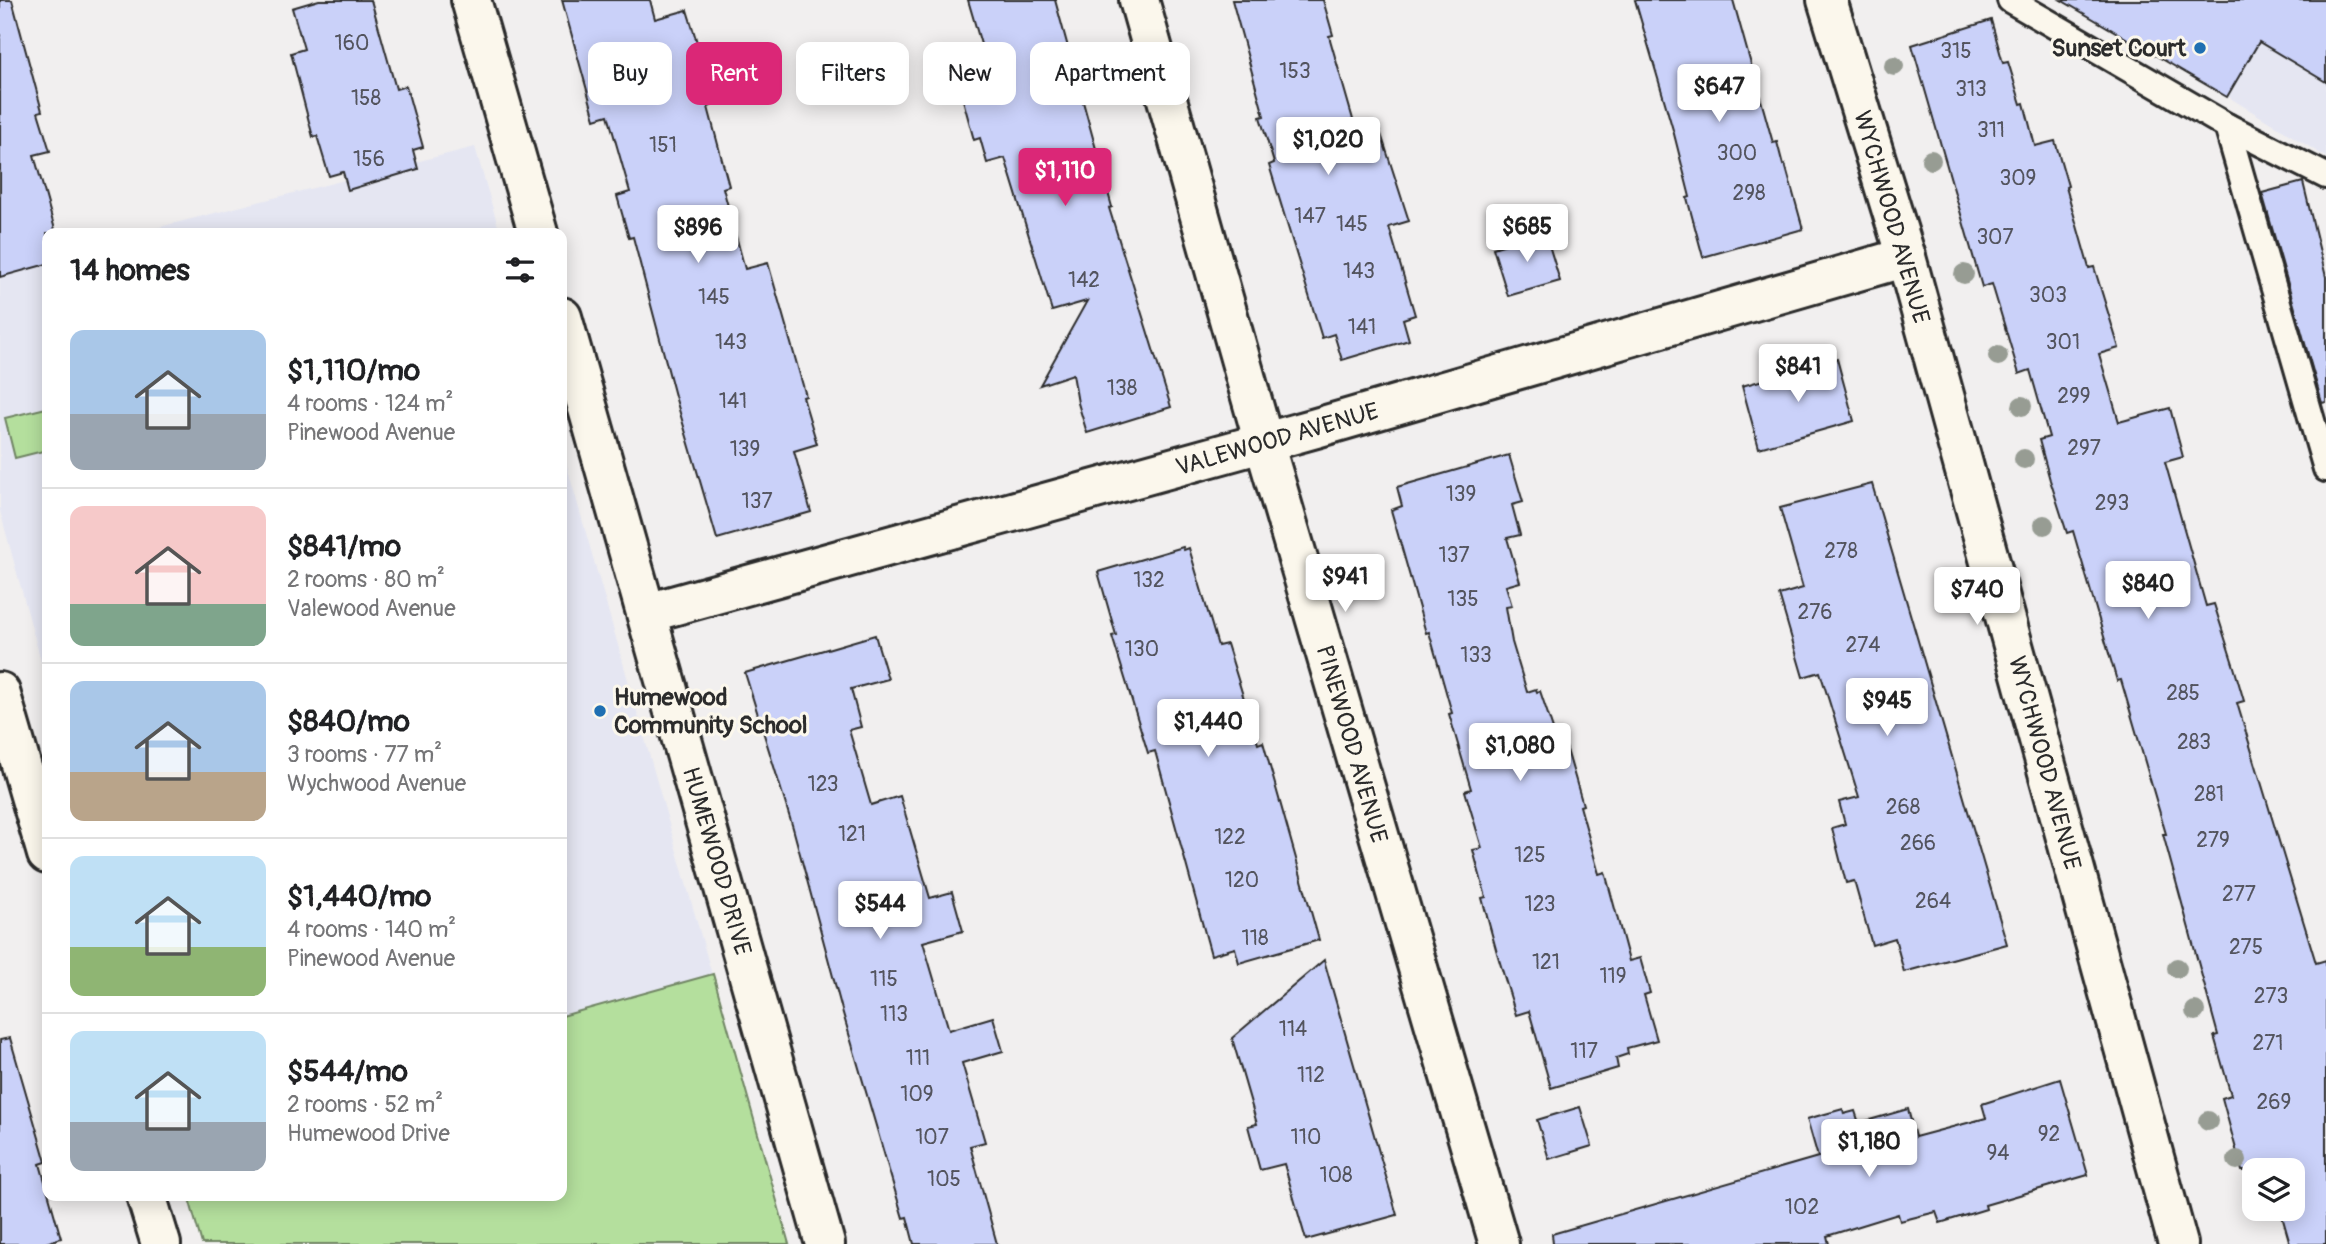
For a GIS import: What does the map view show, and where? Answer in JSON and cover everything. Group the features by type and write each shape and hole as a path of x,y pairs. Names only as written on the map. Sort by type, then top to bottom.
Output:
{"street":[{"path":"471,0 537,228"},
{"name":"PINEWOOD AVENUE","path":"1139,0 1264,443 1499,1244"},
{"name":"WYCHWOOD AVENUE","path":"1827,0 1906,257 2171,1242"},
{"name":"VALEWOOD AVENUE","path":"647,613 1264,443 1906,257"},
{"name":"HUMEWOOD DRIVE","path":"567,334 825,1244"},
{"path":"0,692 42,837"},
{"path":"148,1201 161,1244"}],"lane":[{"path":"2010,0 2227,126 2326,176"},
{"path":"2227,126 2326,469"}],"shaded area":[{"path":"2279,0 2326,0 2326,157 2222,93"},
{"path":"475,147 499,228 156,228"},
{"path":"42,256 42,665 0,511 0,267"},
{"name":"Humewood Community School","path":"567,467 789,1244 202,1244 190,1201 567,1201"}],"green space":[{"path":"42,409 42,451 15,458 5,418"},
{"path":"713,974 789,1244 202,1244 190,1201 567,1201 567,1015"}],"building":[{"path":"0,0 12,0 42,111 38,112 50,151 34,155 55,228 42,228 42,265 0,277"},
{"path":"319,0 371,0 396,89 406,86 423,147 413,150 418,169 348,190 343,172 329,176 317,136 313,137 291,53 304,49 292,8"},
{"path":"562,0 650,0 655,19 687,10 697,42 686,42 686,105 711,105 708,107 729,186 723,188 745,269 768,263 817,444 794,451 811,512 717,539 675,396 633,237 629,238 617,196 630,192 608,115 595,119 591,105 672,105 672,42 588,42 588,94"},
{"path":"968,0 1055,0 1067,42 1030,42 1030,105 1084,105 1112,207 1109,208 1171,407 1087,433 1073,374 1040,385 1087,301 1052,311 1005,158 987,163 980,138 974,140 964,105 1016,105 1016,42 980,42"},
{"path":"1232,0 1323,0 1333,35 1329,36 1358,137 1380,131 1409,221 1389,227 1415,315 1403,319 1409,340 1342,360 1334,334 1322,338 1269,165 1274,163 1260,117 1264,116"},
{"path":"1635,0 1733,0 1773,143 1777,142 1783,165 1785,164 1803,229 1703,257 1673,130"},
{"name":"Sunset Court","path":"2061,0 2326,0 2326,82 2259,42 2227,97"},
{"path":"1991,20 2003,63 2008,62 2021,104 2024,103 2035,146 2055,141 2089,268 2094,267 2119,348 2099,354 2119,422 2170,408 2183,457 2165,462 2206,606 2214,604 2234,667 2244,701 2237,703 2316,963 2326,960 2326,1244 2290,1244 2283,1221 2305,1221 2305,1158 2242,1158 2242,1171 2222,1098 2231,1095 2214,1036 2218,1035 2163,834 2166,834 2121,680 2117,681 2073,531 2067,533 2050,480 2039,440 2049,437 2030,370 2019,374 1992,284 1982,287 1912,45"},
{"path":"2303,182 2326,277 2326,402 2322,403 2262,193"},
{"path":"1545,232 1560,281 1508,296 1493,248"},
{"path":"1837,359 1854,421 1759,448 1742,386"},
{"path":"1509,455 1523,502 1512,505 1520,535 1507,538 1520,582 1506,586 1512,606 1506,607 1512,642 1527,692 1536,689 1537,692 1540,691 1556,738 1563,736 1599,874 1605,872 1629,961 1640,958 1650,993 1644,995 1657,1040 1627,1048 1628,1054 1616,1058 1618,1068 1551,1088 1529,1011 1516,1015 1497,953 1482,898 1486,897 1473,850 1482,848 1465,791 1471,789 1429,632 1426,633 1391,510 1402,506 1397,487"},
{"path":"1872,484 2007,944 1904,972 1895,938 1872,945 1854,881 1846,883 1832,828 1845,824 1839,802 1859,797 1820,672 1803,677 1779,595 1803,588 1780,508"},
{"path":"1183,547 1184,550 1189,548 1218,646 1227,644 1258,744 1263,742 1319,940 1239,963 1235,948 1211,955 1155,751 1148,753 1112,636 1116,635 1098,572"},
{"path":"875,635 888,679 851,689 861,727 849,730 871,805 900,796 930,898 952,892 963,931 923,942 949,1030 993,1017 1003,1051 962,1063 985,1142 970,1146 997,1244 914,1244 907,1217 903,1218 842,1010 793,828 745,673"},
{"path":"1324,960 1397,1215 1306,1240 1284,1164 1260,1170 1248,1126 1257,1124 1232,1038"},
{"path":"10,1038 42,1148 42,1201 50,1201 61,1238 43,1244 0,1244 0,1040"},
{"path":"2060,1079 2088,1175 1985,1205 1986,1209 1940,1223 1936,1212 1900,1221 1898,1214 1827,1236 1829,1244 1553,1244 1552,1234 1818,1157 1807,1119 1843,1109 1844,1114 1855,1111 1859,1123 1908,1109 1915,1137 1986,1118 1982,1104"},
{"path":"1580,1107 1592,1146 1549,1159 1537,1120"}],"place":[{"name":"Sunset Court","path":"2200,48"},
{"name":"Humewood Community School","path":"600,711"}]}
